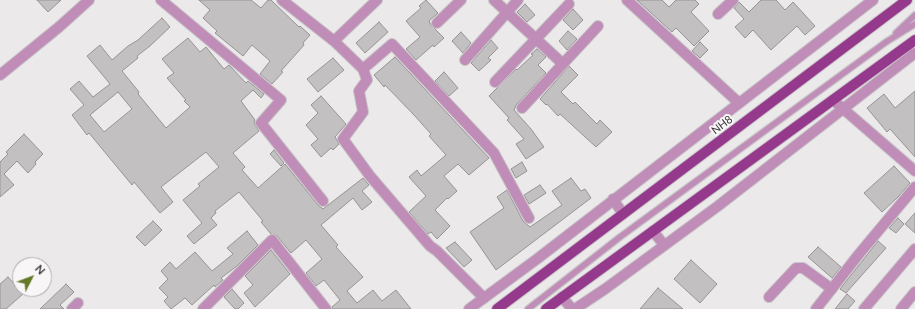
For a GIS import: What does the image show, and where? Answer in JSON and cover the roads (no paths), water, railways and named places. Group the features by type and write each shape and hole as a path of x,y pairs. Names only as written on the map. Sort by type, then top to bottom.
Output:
{"main road":[{"name":"NH8","path":"497,309 907,0"},
{"path":"546,309 915,40"}],"street":[{"path":"0,75 59,27 89,0"},
{"path":"161,0 281,100 261,123 323,201"},
{"path":"282,0 334,41 363,69 367,80 360,91 363,112 343,139 370,176 430,246 437,251 484,298"},
{"path":"334,41 377,0"},
{"path":"437,23 461,0"},
{"path":"494,0 563,64"},
{"path":"465,60 518,0"},
{"path":"627,0 739,103"},
{"path":"718,14 733,0"},
{"path":"469,309 537,259 873,0"},
{"path":"495,82 569,4"},
{"path":"522,108 598,26"},
{"path":"363,69 392,44 494,153 529,218"},
{"path":"559,299 573,309 605,289 718,206 915,53"},
{"path":"833,100 915,171"},
{"path":"816,309 859,254 915,187"},
{"path":"613,199 623,214"},
{"path":"653,231 664,245"},
{"path":"203,309 272,240 326,309"},
{"path":"864,309 915,249"},
{"path":"537,259 550,269"},
{"path":"769,297 796,268 803,268 832,289"},
{"path":"901,309 915,292"}],"lane":[{"path":"886,42 915,15"},
{"path":"528,309 620,237 886,42 915,24"}]}
